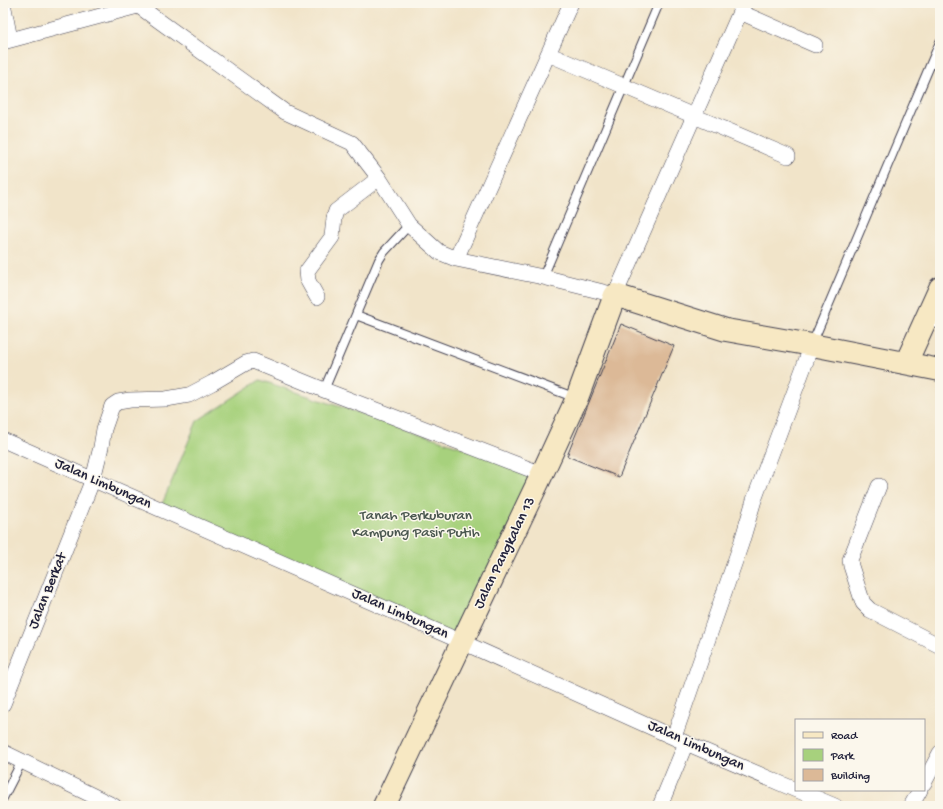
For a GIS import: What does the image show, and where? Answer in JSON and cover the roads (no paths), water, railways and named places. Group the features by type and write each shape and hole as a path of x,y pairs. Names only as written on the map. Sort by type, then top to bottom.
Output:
{"street":[{"path":"3,3 7,41 145,5 285,112 352,143 379,178 409,225 439,252 456,259 543,277 615,295 726,330 940,370"},
{"path":"456,259 571,3"},
{"path":"615,295 742,7 815,45"},
{"path":"548,54 788,156"},
{"path":"317,297 308,281 307,271 332,237 336,211 379,178"},
{"path":"906,363 933,322 940,288"},
{"name":"Jalan Pangkalan 13","path":"384,806 577,398 615,295"},
{"path":"660,806 754,500 812,345"},
{"name":"Jalan Berkat","path":"3,704 93,479 107,417 112,406 118,402 130,400 166,399 189,395 246,363 253,361 324,390"},
{"path":"324,390 542,474"},
{"name":"Jalan Limbungan","path":"3,440 462,642 680,740 795,789"},
{"path":"879,486 850,560 863,603 870,610 940,646"},
{"path":"3,752 114,806"},
{"path":"925,781 940,753"},
{"name":"Jalan Limbungan","path":"799,791 835,806"},
{"path":"911,806 919,791"}],"lane":[{"path":"543,277 659,3"},
{"path":"812,345 940,44"},
{"path":"324,390 379,260 384,252 409,225"},
{"path":"356,316 577,398"},
{"path":"3,798 22,761"}],"park label":[{"name":"Tanah Perkuburan Kampung Pasir Putih","path":"416,524"}]}
